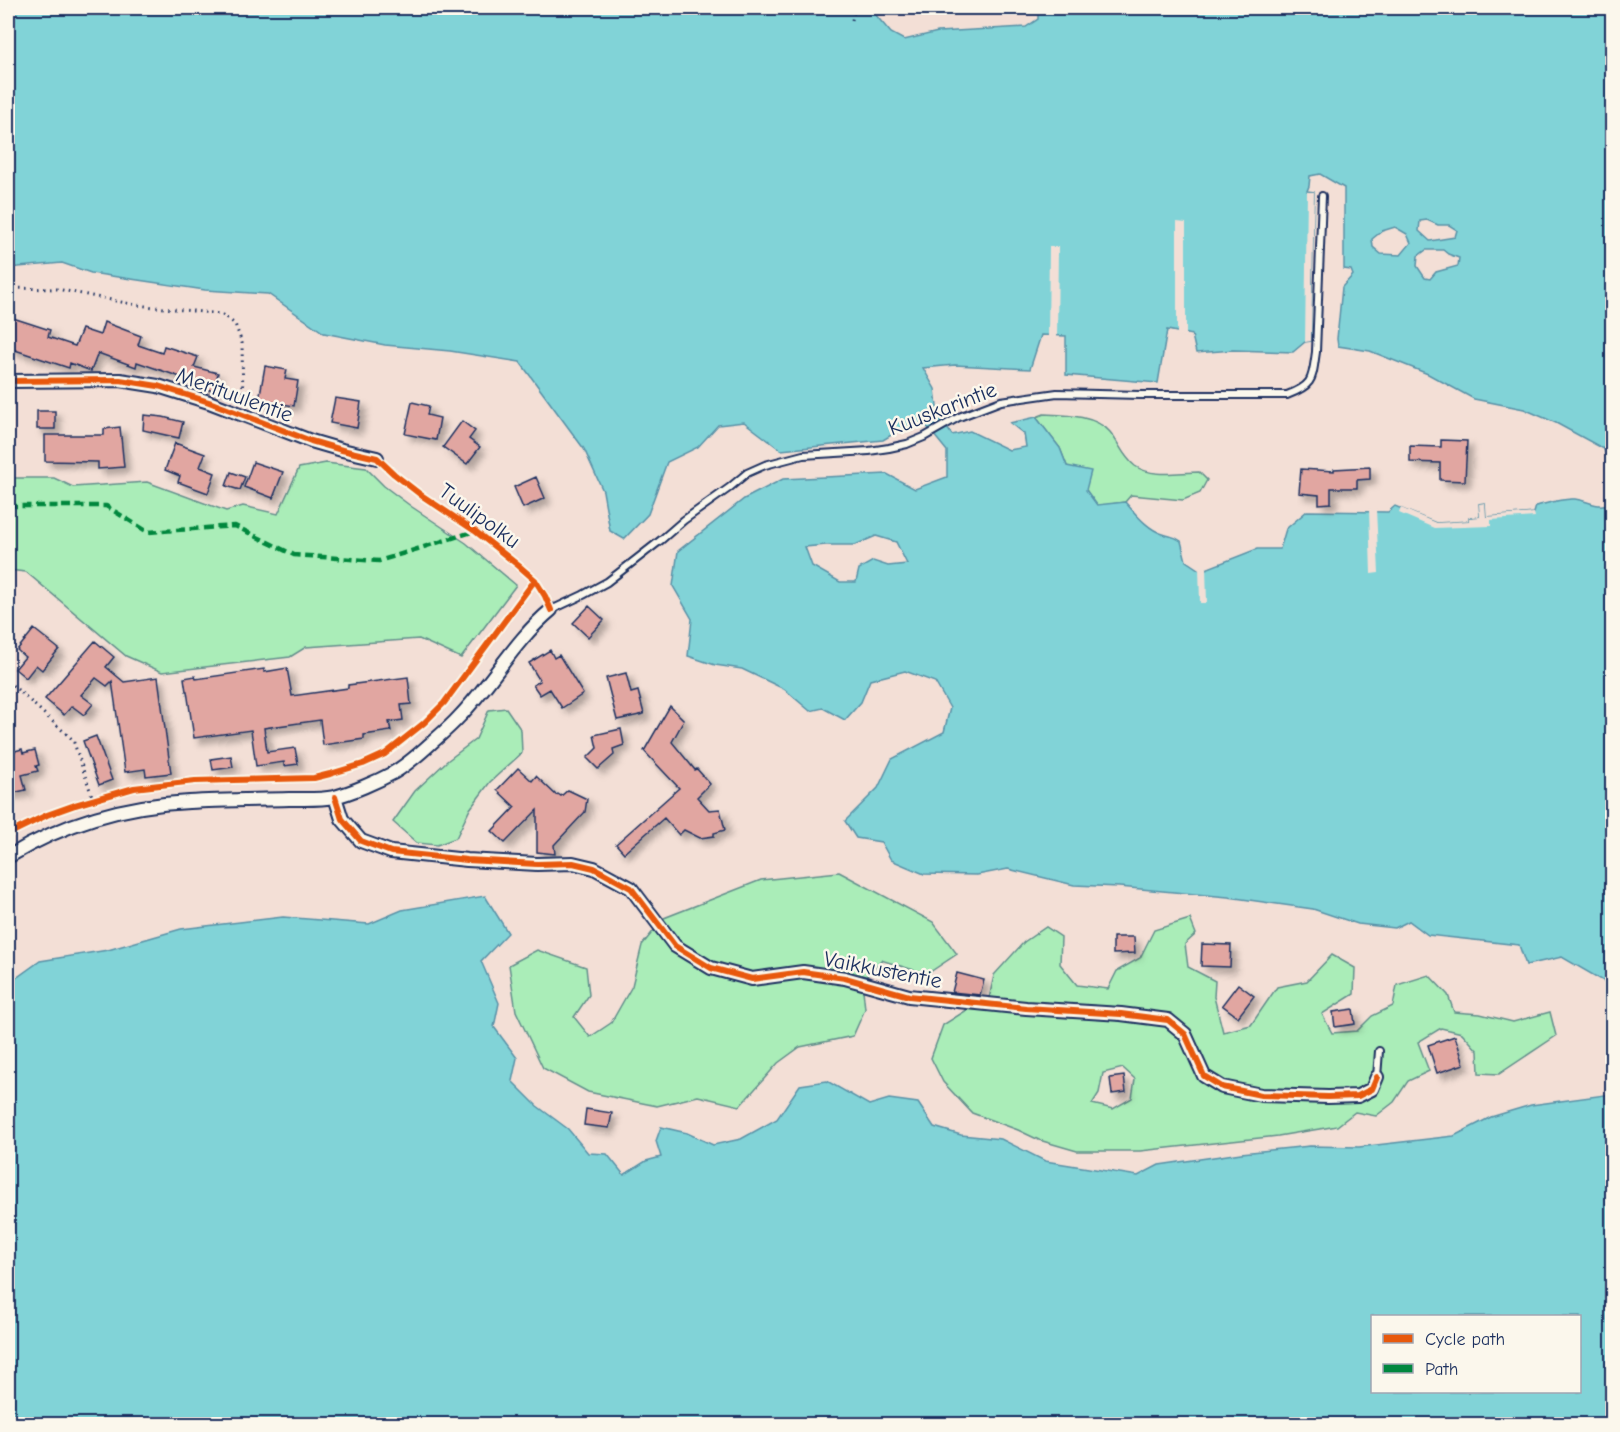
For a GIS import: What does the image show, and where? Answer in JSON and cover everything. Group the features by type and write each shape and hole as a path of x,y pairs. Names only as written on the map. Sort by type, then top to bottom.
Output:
{"street":[{"name":"Merituulentie","path":"8,381 120,380 158,386 243,414 311,441 377,458"},
{"path":"8,857 31,843 66,828 102,816 144,807 188,802 335,797 368,785 409,763 460,717 524,636 551,610"},
{"name":"Vaikkustentie","path":"335,797 342,819 361,841 391,852 428,857 537,864 573,863 594,868 632,888 675,946 711,968 752,979 803,972 845,978 909,996 1168,1020 1185,1034 1204,1076 1222,1087 1261,1095 1358,1096 1372,1089 1377,1077"}],"lane":[{"name":"Kuuskarintie","path":"551,610 607,582 747,473 802,454 868,451 907,444 959,417 1001,401 1057,393 1287,395 1305,389 1312,376 1316,352 1322,196"},
{"name":"Vaikkustentie","path":"1377,1077 1379,1051"}],"path":[{"path":"852,20 855,8"},
{"path":"8,288 57,289 136,305 220,314 235,324 243,343 243,414"},
{"path":"8,681 73,740 93,799"},
{"path":"84,802 105,795"}],"green space":[{"path":"1044,414 1079,417 1104,426 1127,458 1142,470 1157,473 1199,472 1207,480 1200,493 1183,500 1131,495 1125,502 1097,506 1067,466 1060,448 1036,417"},
{"path":"326,463 366,468 384,486 466,543 516,585 461,658 419,639 306,647 290,657 162,672 126,656 26,572 8,570 8,478 54,478 73,487 147,482 226,511 243,506 278,514 299,468"},
{"path":"506,708 521,730 522,753 490,782 470,809 456,838 437,845 417,843 393,822 415,791 447,761 476,739 489,710"},
{"path":"839,872 933,922 957,954 927,974 881,960 862,981 865,1009 853,1036 800,1047 778,1063 740,1106 698,1096 657,1106 588,1092 543,1068 516,1011 509,965 537,950 586,967 589,995 574,1017 590,1037 611,1023 632,986 642,945 664,918 761,880"},
{"path":"1190,919 1196,934 1185,944 1188,967 1215,981 1214,997 1223,1032 1251,1025 1277,987 1307,981 1332,955 1355,968 1354,994 1322,1014 1332,1033 1357,1031 1372,1016 1393,1006 1397,985 1429,975 1448,995 1454,1012 1480,1014 1513,1022 1550,1012 1556,1036 1499,1074 1479,1073 1478,1051 1462,1033 1441,1028 1418,1042 1429,1071 1408,1081 1394,1102 1376,1116 1355,1112 1337,1126 1278,1136 1140,1151 1077,1151 1039,1140 972,1113 943,1082 931,1058 943,1025 989,999 994,975 1024,942 1046,927 1061,937 1060,964 1077,985 1108,989 1117,971 1140,958 1154,930","holes":["1123,1068 1135,1079 1132,1098 1113,1109 1092,1104 1099,1093 1103,1073"]}],"water":[{"path":"8,8 12,10 14,8 845,8 849,11 864,9 874,13 891,33 904,40 938,32 1026,27 1038,19 1038,8 1612,8 1612,469 1609,468 1604,449 1556,423 1524,409 1474,399 1428,374 1370,351 1338,346 1342,287 1353,275 1351,270 1344,269 1344,188 1320,174 1310,176 1307,191 1314,192 1311,341 1305,342 1293,352 1233,350 1196,353 1192,335 1167,330 1158,383 1066,375 1066,336 1041,335 1030,369 955,365 923,368 935,389 938,415 952,435 970,431 1009,450 1026,447 1024,434 1010,423 1036,417 1060,448 1067,466 1091,471 1086,490 1097,505 1125,502 1152,529 1181,541 1186,561 1201,571 1257,549 1280,549 1286,529 1307,511 1388,512 1395,506 1436,523 1469,521 1469,518 1480,517 1479,504 1485,503 1486,517 1534,513 1536,506 1565,499 1575,499 1597,505 1612,503 1612,986 1562,957 1526,965 1519,945 1428,935 1409,921 1395,928 1358,924 1313,909 1228,897 1074,885 1008,869 977,875 924,874 891,860 881,842 856,838 845,821 878,788 892,759 944,732 950,708 935,682 905,671 870,680 861,702 845,720 823,708 810,711 784,689 742,669 715,665 688,656 692,619 673,586 678,551 744,499 783,479 887,474 915,489 947,477 947,451 925,424 903,428 883,440 781,450 744,422 718,425 698,447 667,462 648,514 624,539 610,531 603,491 584,449 520,362 450,351 385,345 324,333 268,294 205,290 91,273 62,263 8,268","holes":["1427,220 1438,225 1449,225 1457,230 1455,237 1430,241 1419,231 1420,221","1395,227 1407,234 1411,243 1401,255 1381,254 1373,247 1372,239 1382,231","1426,250 1443,250 1459,258 1458,266 1436,272 1430,279 1425,278 1417,266 1418,256","876,536 896,542 907,564 888,566 873,561 859,569 856,582 840,582 812,566 805,547 855,545"]},
{"path":"485,896 508,933 481,961 499,1003 494,1027 517,1058 512,1081 537,1106 568,1129 588,1153 607,1154 624,1175 646,1161 661,1157 656,1141 661,1127 687,1133 713,1145 741,1139 777,1119 800,1085 827,1081 869,1105 889,1099 918,1103 934,1127 961,1135 1001,1139 1045,1161 1138,1176 1159,1165 1241,1153 1310,1146 1359,1147 1454,1136 1491,1117 1531,1105 1612,1094 1612,1424 8,1424 8,984 40,961 108,950 181,929 283,917 369,924 402,910"}],"pier":[{"path":"1307,192 1314,192 1311,341 1305,342"},
{"path":"1177,222 1186,223 1186,337 1177,335"},
{"path":"1049,247 1058,247 1057,339 1048,338"},
{"path":"1485,503 1486,517 1534,513 1535,517 1491,520 1491,526 1434,528 1399,513 1401,508 1436,523 1469,521 1469,518 1480,517 1479,504"},
{"path":"1369,509 1376,509 1379,573 1371,574"},
{"path":"1199,567 1206,567 1207,603 1200,603"}],"building":[{"path":"10,317 50,330 48,337 75,346 82,329 100,335 104,322 141,336 138,345 162,353 164,346 198,357 194,367 218,373 214,391 194,386 195,382 137,362 136,367 98,353 91,371 70,363 69,368 9,348 12,338 8,337"},
{"path":"265,366 287,370 285,379 298,381 294,406 259,400"},
{"path":"335,398 361,402 357,428 330,423"},
{"path":"412,402 429,406 427,415 440,418 436,440 405,434"},
{"path":"37,411 55,411 55,429 37,429"},
{"path":"144,415 183,422 179,438 143,430"},
{"path":"462,421 475,431 469,439 480,447 467,464 443,447"},
{"path":"120,427 124,467 98,469 98,462 45,461 45,435 104,435 104,429"},
{"path":"1441,440 1467,441 1465,481 1440,480 1440,463 1410,462 1410,446 1441,447"},
{"path":"175,443 205,454 200,467 215,473 208,493 178,482 180,476 165,470"},
{"path":"253,462 283,472 273,498 244,487"},
{"path":"1370,467 1370,479 1357,480 1357,488 1331,488 1331,503 1319,504 1319,495 1299,493 1301,469 1334,471 1334,469"},
{"path":"231,472 245,477 240,490 226,486"},
{"path":"536,477 545,498 523,508 514,487"},
{"path":"589,606 604,620 588,637 573,623"},
{"path":"34,629 59,649 42,670 36,665 26,678 15,669 25,657 17,650"},
{"path":"95,641 114,657 106,667 124,682 158,677 171,773 146,776 145,769 125,772 112,681 107,686 96,678 81,695 93,704 84,715 72,706 64,715 45,699"},
{"path":"550,650 554,658 559,655 583,694 562,708 550,689 540,695 533,685 540,681 529,663"},
{"path":"287,668 292,696 348,688 348,685 408,677 411,704 401,705 403,720 389,722 391,731 364,735 364,739 323,745 320,720 264,728 267,752 295,748 298,764 284,766 284,762 256,766 251,730 194,738 184,678 195,676 196,679"},
{"path":"626,673 631,693 638,691 644,714 617,720 606,678"},
{"path":"670,706 684,720 672,742 710,784 697,797 709,810 720,809 725,830 714,833 714,836 700,838 684,830 679,835 664,818 624,853 616,844 679,788 644,751"},
{"path":"621,729 624,745 613,749 614,755 598,769 587,758 597,748 594,735"},
{"path":"96,736 112,780 99,785 83,741"},
{"path":"22,749 23,753 35,750 39,765 36,766 38,771 22,775 26,790 8,794 8,753"},
{"path":"231,756 233,767 213,770 211,759"},
{"path":"518,768 532,781 536,776 556,795 561,796 568,790 587,799 585,812 554,845 555,854 537,852 537,810 505,843 492,831 515,807 497,790"},
{"path":"1113,937 1134,937 1135,953 1113,954"},
{"path":"1202,944 1231,945 1230,967 1201,966"},
{"path":"957,973 984,980 980,995 952,992"},
{"path":"1238,984 1254,996 1238,1017 1222,1005"},
{"path":"1353,1009 1355,1024 1335,1027 1333,1012"},
{"path":"1455,1036 1464,1064 1437,1073 1428,1045"},
{"path":"1124,1076 1126,1092 1112,1094 1110,1078"},
{"path":"586,1109 612,1113 609,1128 584,1125"}],"marked path":[{"path":"8,506 106,506 148,532 235,526 294,555 379,561 475,531"}],"cycle path":[{"name":"Tuulipolku","path":"8,381 120,380 158,386 209,402 311,441 377,458 421,495 475,531 519,566 535,580 551,610"},
{"path":"8,834 47,815 134,788 195,781 314,778 363,764 385,754 424,723 444,703 535,580"},
{"path":"335,797 342,819 361,841 391,852 467,860 537,864 573,863 594,868 631,888 675,946 711,968 752,979 803,972 845,978 909,996 1168,1020 1185,1034 1204,1076 1222,1087 1261,1095 1358,1096 1372,1089 1377,1077"}]}
